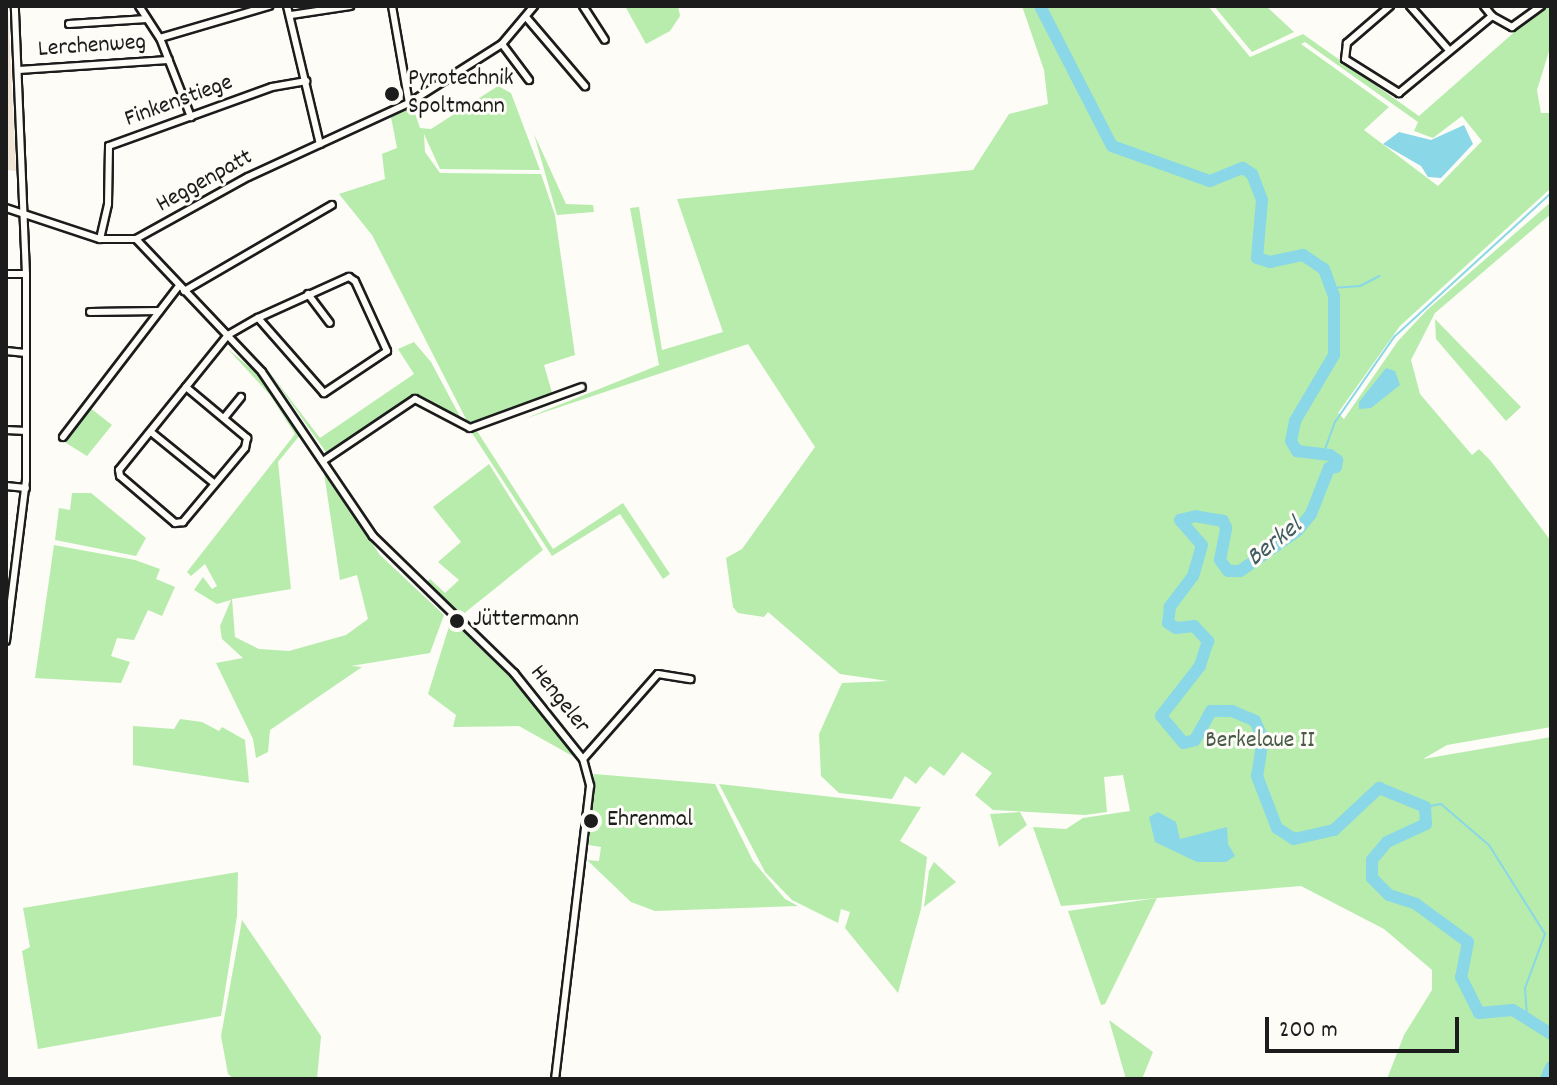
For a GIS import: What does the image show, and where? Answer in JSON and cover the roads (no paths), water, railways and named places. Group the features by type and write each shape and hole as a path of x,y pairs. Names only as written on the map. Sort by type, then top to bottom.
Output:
{"street":[{"path":"6,641 26,488 26,274 15,6"},
{"path":"139,6 160,38 191,117"},
{"name":"Lerchenweg","path":"160,38 269,6"},
{"path":"287,6 320,144"},
{"path":"291,15 350,6"},
{"path":"392,6 409,103"},
{"name":"Heggenpatt","path":"136,239 292,156 409,103 502,44 534,6"},
{"path":"583,6 605,40"},
{"path":"1390,6 1347,43 1348,64 1399,93 1448,49 1459,47 1492,16"},
{"path":"1410,6 1448,49"},
{"path":"1484,6 1492,16 1512,27 1541,6"},
{"path":"526,17 585,86"},
{"path":"69,24 147,19"},
{"path":"502,44 529,80"},
{"name":"Lerchenweg","path":"18,70 169,60"},
{"name":"Finkenstiege","path":"100,239 108,204 109,146 272,87 306,81"},
{"path":"63,437 159,311 182,289 332,205"},
{"path":"6,208 100,239 136,239"},
{"name":"Hengeler","path":"136,239 262,372 390,556 514,673 583,759 590,786 555,1079"},
{"path":"6,274 26,274"},
{"path":"186,387 247,438 215,484 183,522 175,523 120,476 119,470 151,432 186,387 228,335 258,318 343,277 353,278 387,341 383,356 329,393 320,391 285,343 258,318"},
{"path":"308,294 330,323"},
{"path":"90,312 159,311"},
{"path":"6,351 26,353"},
{"path":"323,461 415,399 470,428 582,387"},
{"path":"224,418 241,397"},
{"path":"6,430 26,431"},
{"path":"151,432 215,484"},
{"path":"6,486 26,488"},
{"path":"583,759 658,674 691,679"}],"water":[{"path":"1464,125 1473,144 1441,178 1428,177 1421,166 1383,144 1399,132 1431,140"},
{"path":"1386,368 1395,371 1400,385 1371,408 1359,409 1359,402"},
{"path":"1158,812 1176,822 1180,839 1227,827 1228,844 1235,856 1226,862 1197,862 1155,842 1149,817"}],"waterway":[{"name":"Berkel","path":"1040,6 1112,146 1210,181 1243,168 1252,174 1262,200 1257,258 1270,262 1303,255 1324,269 1334,296 1334,355 1295,421 1291,441 1297,451 1330,455 1337,460 1336,467 1329,468 1311,514 1297,531 1240,571 1228,571 1220,560 1226,528 1223,521 1196,516 1180,520 1202,545 1193,576 1170,607 1168,623 1176,628 1194,626 1208,641 1200,666 1161,716 1184,743 1195,740 1211,711 1232,711 1255,721 1263,739 1257,776 1277,828 1294,839 1334,830 1379,788 1425,807 1426,824 1387,842 1372,860 1372,878 1389,895 1416,904 1468,942 1461,977 1479,1013 1513,1010 1551,1034"},
{"path":"1324,452 1335,422 1394,337 1551,193"},
{"path":"1332,288 1360,286 1380,276"},
{"path":"1425,807 1441,804 1489,845 1545,934 1525,988 1527,1016"},
{"name":"Berkel","path":"1546,1079 1551,1067"}],"place":[{"name":"Pyrotechnik Spoltmann","path":"392,94"},
{"name":"Jüttermann","path":"457,621"},
{"name":"Ehrenmal","path":"591,821"}],"park label":[{"name":"Berkelaue II","path":"1260,742"}]}
